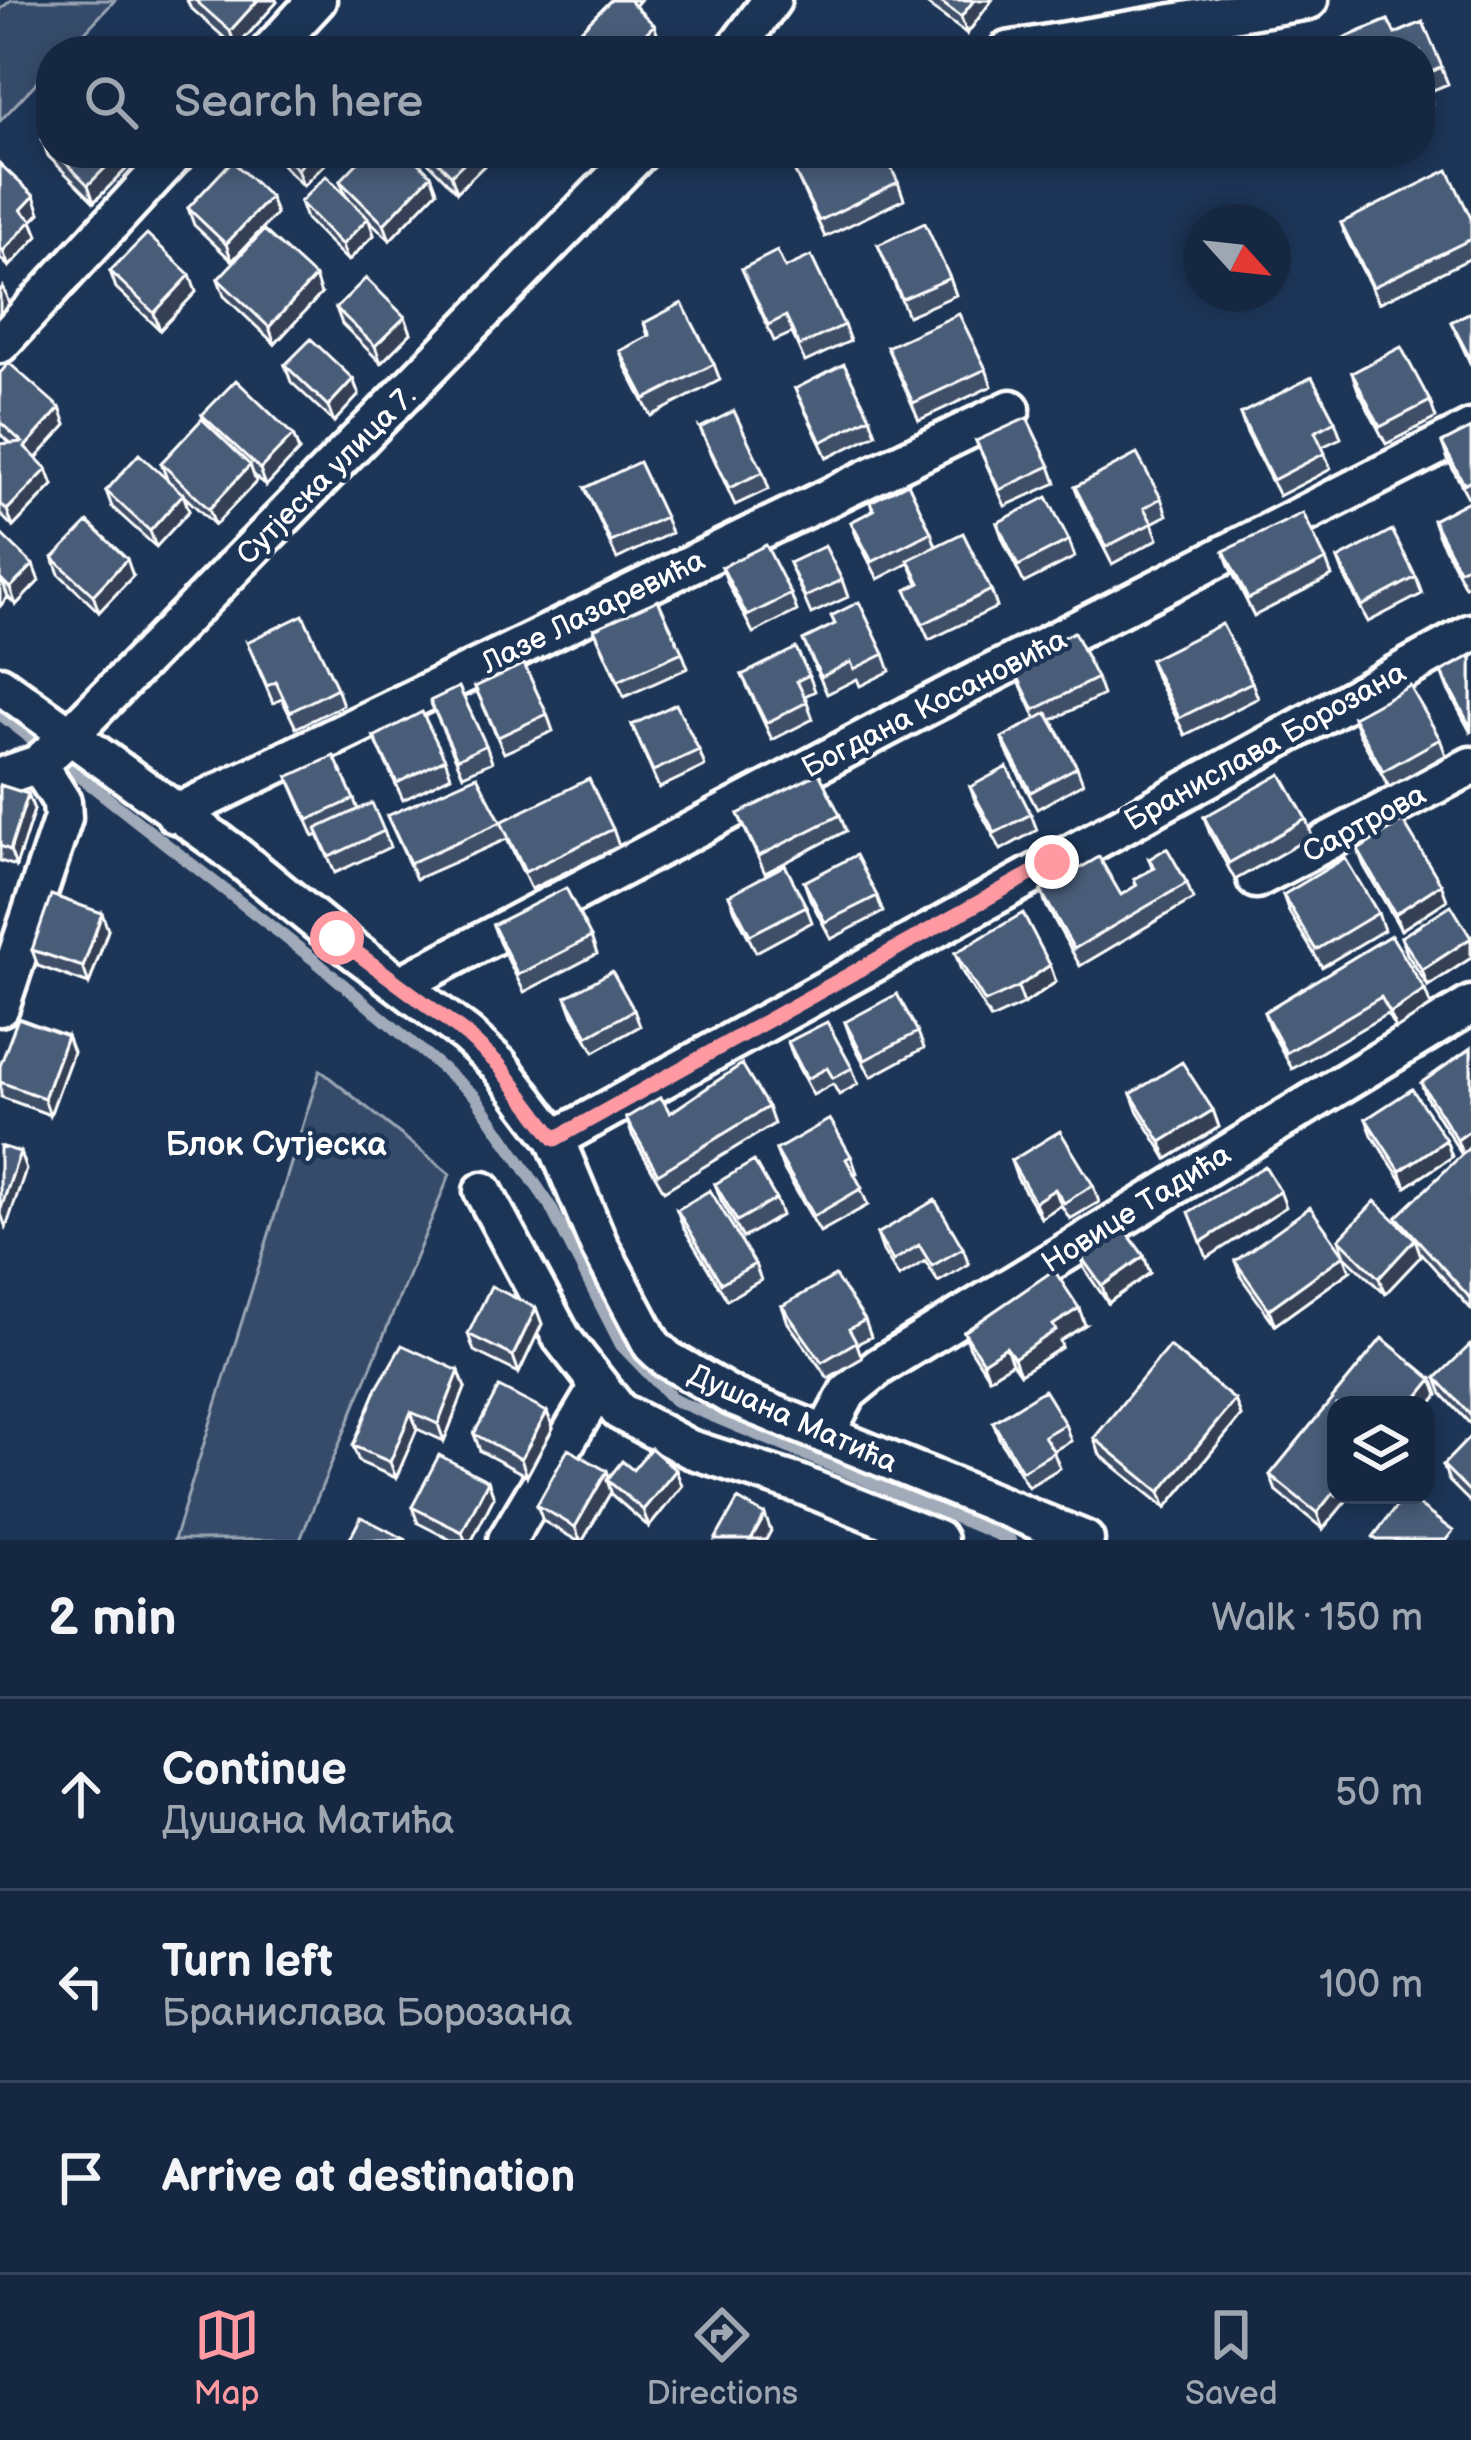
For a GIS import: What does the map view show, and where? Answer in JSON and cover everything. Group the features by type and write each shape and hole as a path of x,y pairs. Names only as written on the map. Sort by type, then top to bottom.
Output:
{"street":[{"path":"284,36 317,0"},
{"path":"753,36 772,0"},
{"path":"1096,36 1310,0"},
{"path":"0,344 162,168"},
{"name":"Сутјеска улица 7.","path":"0,778 38,764 68,737 623,168"},
{"name":"Лазе Лазаревића","path":"175,814 1011,409"},
{"name":"Богдана Косановића","path":"400,985 927,706 1471,429"},
{"name":"Бранислава Борозана","path":"555,1139 1471,633"},
{"name":"Душана Матића","path":"0,685 228,849 499,1065 555,1139 599,1245 652,1345 667,1360 703,1382 825,1435 1085,1540"},
{"path":"0,1007 63,818 62,802 38,764"},
{"name":"Сартрова","path":"1256,880 1471,766"},
{"name":"Новице Тадића","path":"825,1435 848,1392 880,1366 1471,1006"},
{"path":"483,1191 562,1338 619,1411 690,1449 799,1484 938,1540"},
{"path":"507,1540 598,1388"}],"shaded area":[{"path":"11,0 115,0 81,36 36,36 36,83 0,121 0,10"},
{"path":"320,1070 450,1174 300,1540 174,1540"}],"building":[{"path":"195,0 258,0 230,31"},
{"path":"611,0 629,0 654,25 643,36 575,36"},
{"path":"938,0 974,0 961,17"},
{"path":"1388,20 1395,34 1423,22 1429,36 1349,36"},
{"path":"0,164 34,196 21,210 32,220 3,251 0,248"},
{"path":"71,168 105,168 88,185"},
{"path":"225,168 239,168 270,197 226,244 188,208"},
{"path":"353,168 424,168 431,175 384,224 340,181"},
{"path":"793,168 891,168 898,182 819,221"},
{"path":"1448,170 1471,218 1471,239 1373,287 1341,223"},
{"path":"326,176 368,218 342,245 300,202"},
{"path":"925,223 950,278 902,299 878,245"},
{"path":"264,230 315,277 269,327 218,279"},
{"path":"147,234 190,275 154,313 110,271"},
{"path":"777,251 785,268 811,256 844,325 799,346 786,316 768,325 742,269"},
{"path":"366,278 405,317 375,346 336,308"},
{"path":"682,303 714,364 645,399 620,351 650,335 644,323"},
{"path":"1471,312 1471,360 1451,322"},
{"path":"959,314 986,369 913,403 887,347"},
{"path":"311,339 353,379 328,406 285,365"},
{"path":"1401,347 1430,401 1380,427 1352,373"},
{"path":"9,363 60,408 25,447 47,469 7,510 0,503 0,444 22,442 0,422 0,373"},
{"path":"844,364 870,417 821,442 795,389"},
{"path":"1312,377 1335,421 1315,432 1325,453 1273,480 1240,414"},
{"path":"236,380 293,435 260,469 202,415"},
{"path":"734,411 763,472 729,488 700,428"},
{"path":"1027,418 1050,466 999,490 976,441"},
{"path":"202,419 250,465 209,509 161,463"},
{"path":"1471,428 1471,480 1464,484 1442,443"},
{"path":"139,454 183,494 150,531 106,491"},
{"path":"1137,454 1161,498 1144,508 1152,523 1106,547 1075,487"},
{"path":"639,462 665,517 611,542 585,488"},
{"path":"908,483 931,532 872,562 851,522 874,510 870,502"},
{"path":"1047,497 1069,540 1018,566 997,523"},
{"path":"1471,500 1471,564 1459,570 1433,520"},
{"path":"1303,513 1326,560 1248,599 1224,551"},
{"path":"88,522 127,559 93,595 53,558"},
{"path":"1392,530 1416,577 1362,606 1338,559"},
{"path":"0,533 33,565 10,588 0,583"},
{"path":"963,533 991,590 923,624 906,590 920,583 908,560"},
{"path":"766,545 791,594 747,616 722,567"},
{"path":"825,546 842,580 805,597 789,563"},
{"path":"658,600 682,652 618,681 594,629"},
{"path":"859,602 884,654 854,669 851,662 821,677 803,640 835,624 831,616"},
{"path":"303,615 337,688 290,712 276,682 267,686 247,642"},
{"path":"1222,624 1252,682 1179,718 1150,660"},
{"path":"1074,632 1097,678 1034,710 1011,663"},
{"path":"796,648 809,675 797,681 807,702 766,723 742,675"},
{"path":"1471,656 1471,725 1470,726 1441,672"},
{"path":"524,664 547,714 498,737 475,687"},
{"path":"1410,686 1440,739 1383,771 1353,717"},
{"path":"459,687 486,745 457,759 430,701"},
{"path":"676,704 699,750 653,771 632,725"},
{"path":"422,712 445,759 397,783 374,737"},
{"path":"1047,713 1077,767 1031,792 1002,738"},
{"path":"334,756 354,799 308,820 288,777"},
{"path":"1007,767 1031,814 995,833 970,787"},
{"path":"819,773 840,815 759,856 738,814"},
{"path":"1281,774 1306,819 1229,863 1204,817"},
{"path":"477,776 501,822 410,863 387,816"},
{"path":"589,779 613,829 525,872 501,822"},
{"path":"0,785 28,794 10,850 0,846"},
{"path":"372,803 384,831 329,857 316,829"},
{"path":"1403,821 1441,884 1395,914 1358,850"},
{"path":"1167,848 1187,883 1074,949 1041,891 1099,857 1121,895 1137,885 1134,879 1155,868 1149,859"},
{"path":"856,855 877,896 825,922 804,882"},
{"path":"1345,858 1378,913 1316,950 1283,895"},
{"path":"785,865 806,906 750,935 729,895"},
{"path":"566,888 591,937 518,975 493,925"},
{"path":"51,895 102,913 83,967 32,950"},
{"path":"1451,905 1471,938 1422,970 1401,937"},
{"path":"1023,913 1050,965 985,1002 955,953"},
{"path":"1391,935 1425,990 1390,1013 1381,997 1286,1053 1264,1012"},
{"path":"612,971 634,1010 588,1036 566,997"},
{"path":"897,994 918,1032 865,1060 845,1022"},
{"path":"18,1018 67,1036 44,1098 0,1082 0,1066"},
{"path":"827,1022 852,1068 833,1078 827,1068 807,1079 788,1042"},
{"path":"1471,1048 1471,1130 1457,1140 1421,1083"},
{"path":"1182,1062 1213,1110 1161,1142 1131,1094"},
{"path":"742,1064 768,1107 658,1174 626,1118 661,1097 670,1113"},
{"path":"1412,1089 1446,1140 1400,1171 1366,1119"},
{"path":"830,1119 862,1188 814,1216 776,1150"},
{"path":"1060,1131 1093,1185 1064,1203 1055,1189 1035,1202 1011,1161"},
{"path":"0,1146 20,1152 0,1211"},
{"path":"1471,1146 1471,1299 1397,1217"},
{"path":"754,1161 776,1199 737,1221 715,1184"},
{"path":"1265,1166 1280,1191 1201,1242 1189,1212"},
{"path":"710,1190 755,1264 721,1283 677,1210"},
{"path":"935,1200 963,1248 932,1266 919,1245 893,1261 877,1234"},
{"path":"1375,1201 1415,1239 1379,1278 1339,1239"},
{"path":"1310,1207 1344,1255 1269,1309 1235,1261"},
{"path":"1121,1224 1144,1256 1102,1286 1079,1254"},
{"path":"1054,1270 1079,1308 1014,1358 1006,1347 983,1362 964,1332"},
{"path":"835,1276 865,1320 849,1329 856,1342 822,1362 782,1306"},
{"path":"491,1286 536,1308 513,1356 468,1334"},
{"path":"1382,1338 1432,1379 1418,1396 1335,1396"},
{"path":"402,1345 459,1371 438,1424 411,1412 390,1462 353,1446 377,1388"},
{"path":"1169,1346 1235,1400 1160,1492 1094,1438"},
{"path":"1471,1346 1471,1415 1436,1378"},
{"path":"499,1387 547,1412 521,1459 474,1434"},
{"path":"1044,1390 1065,1424 1044,1436 1054,1452 1022,1471 993,1422"},
{"path":"1327,1405 1327,1500 1317,1513 1270,1475"},
{"path":"1471,1436 1471,1493 1443,1465"},
{"path":"651,1448 676,1470 643,1510 607,1480 622,1461 633,1470"},
{"path":"568,1449 607,1471 575,1527 537,1505"},
{"path":"439,1455 488,1481 462,1532 412,1507"},
{"path":"738,1499 765,1515 751,1540 715,1540"},
{"path":"1398,1504 1417,1504 1453,1531 1446,1540 1373,1537"},
{"path":"361,1517 407,1540 349,1540"}],"waterway":[{"path":"0,714 313,959 475,1096 549,1204 621,1345 674,1400 1010,1540"}],"district":[{"name":"Блок Сутјеска","path":"276,1143"}],"route":[{"path":"337,938 467,1035 525,1095 555,1139 1052,862"}]}
